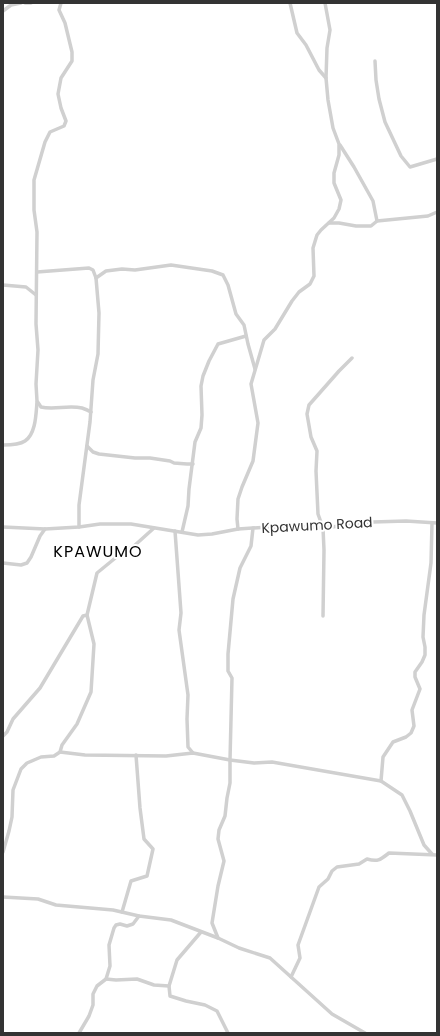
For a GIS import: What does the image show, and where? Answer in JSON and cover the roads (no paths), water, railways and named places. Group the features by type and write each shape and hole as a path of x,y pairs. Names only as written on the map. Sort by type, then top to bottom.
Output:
{"street":[{"path":"3,11 11,5 21,3"},
{"path":"24,3 31,3"},
{"path":"3,445 14,444 26,440 33,432 37,401 36,384 38,350 36,324 37,232 34,210 34,180 45,142 50,132 64,126 66,121 58,94 61,78 72,61 72,52 65,23 59,10 61,3"},
{"path":"290,3 297,33 306,45 318,70 326,78"},
{"path":"325,3 330,30 327,48 326,78 333,128 339,144 373,201 377,221"},
{"path":"376,61 376,80 385,122 401,156 410,167 437,159"},
{"path":"238,529 238,499 253,461 258,423 251,384 264,340 275,329 299,292 310,284 314,276 313,248 317,235 329,224 339,209 341,200 334,183 334,173 339,155 339,144"},
{"path":"329,224 371,226 377,221 428,216 437,212"},
{"path":"96,278 106,271 122,269 135,270 170,265 212,271 223,275 228,285 236,314 244,325 255,370"},
{"path":"37,272 89,268 93,270 96,278 99,313 98,354 93,380 87,446 79,506 79,527"},
{"path":"3,285 26,286 36,295"},
{"path":"182,532 188,506 195,442 201,428 201,386 203,376 218,344 246,336"},
{"path":"323,616 324,550 323,528 318,514 316,471 317,451 311,437 307,414 310,405 352,358"},
{"path":"37,401 40,407 47,409 69,407 83,408 90,412"},
{"path":"87,446 93,452 99,454 150,458 170,461 174,464 193,464"},
{"name":"Kpawumo Road","path":"3,527 45,529 100,524 131,524 198,535 252,528 295,526 323,528 373,522 406,521 437,523"},
{"path":"381,781 383,757 394,742 406,737 411,733 414,726 412,710 420,689 415,677 415,672 425,655 423,637 424,615 431,563 432,523"},
{"path":"3,852 12,817 13,790 20,769 42,757 54,756 60,752 62,745 78,724 91,692 94,644 87,615 97,573 119,555 134,546 154,528"},
{"path":"218,938 212,923 224,861 218,839 219,830 225,816 230,783 232,678 228,671 228,660 231,620 233,599 240,568 251,546 252,528"},
{"path":"3,563 21,565 27,563 45,529"},
{"path":"175,531 181,612 179,630 188,695 188,747 192,753"},
{"path":"3,736 7,732 13,720 40,688 83,616 87,615"},
{"path":"60,752 85,755 166,756 192,753 254,763 272,762 381,781 402,795 424,845 432,854"},
{"path":"122,912 131,881 147,876 153,849 144,839 136,755"},
{"path":"291,977 300,958 298,945 319,887 328,878 332,871 337,867 359,864 367,859 375,861 382,859 389,853 437,855"},
{"path":"3,897 38,899 56,905 113,910 140,916 171,920 218,938 239,948 270,958 332,1014 365,1033"},
{"path":"78,1033 89,1016 93,1005 93,994 97,986 106,979 110,966 109,945 114,928 116,925 120,924 127,926 133,924 140,916"},
{"path":"201,932 177,960 169,986 170,996 205,1005 217,1011 228,1033"},
{"path":"106,979 137,979 154,985 169,986"}],"district":[{"name":"KPAWUMO","path":"98,551"}]}
